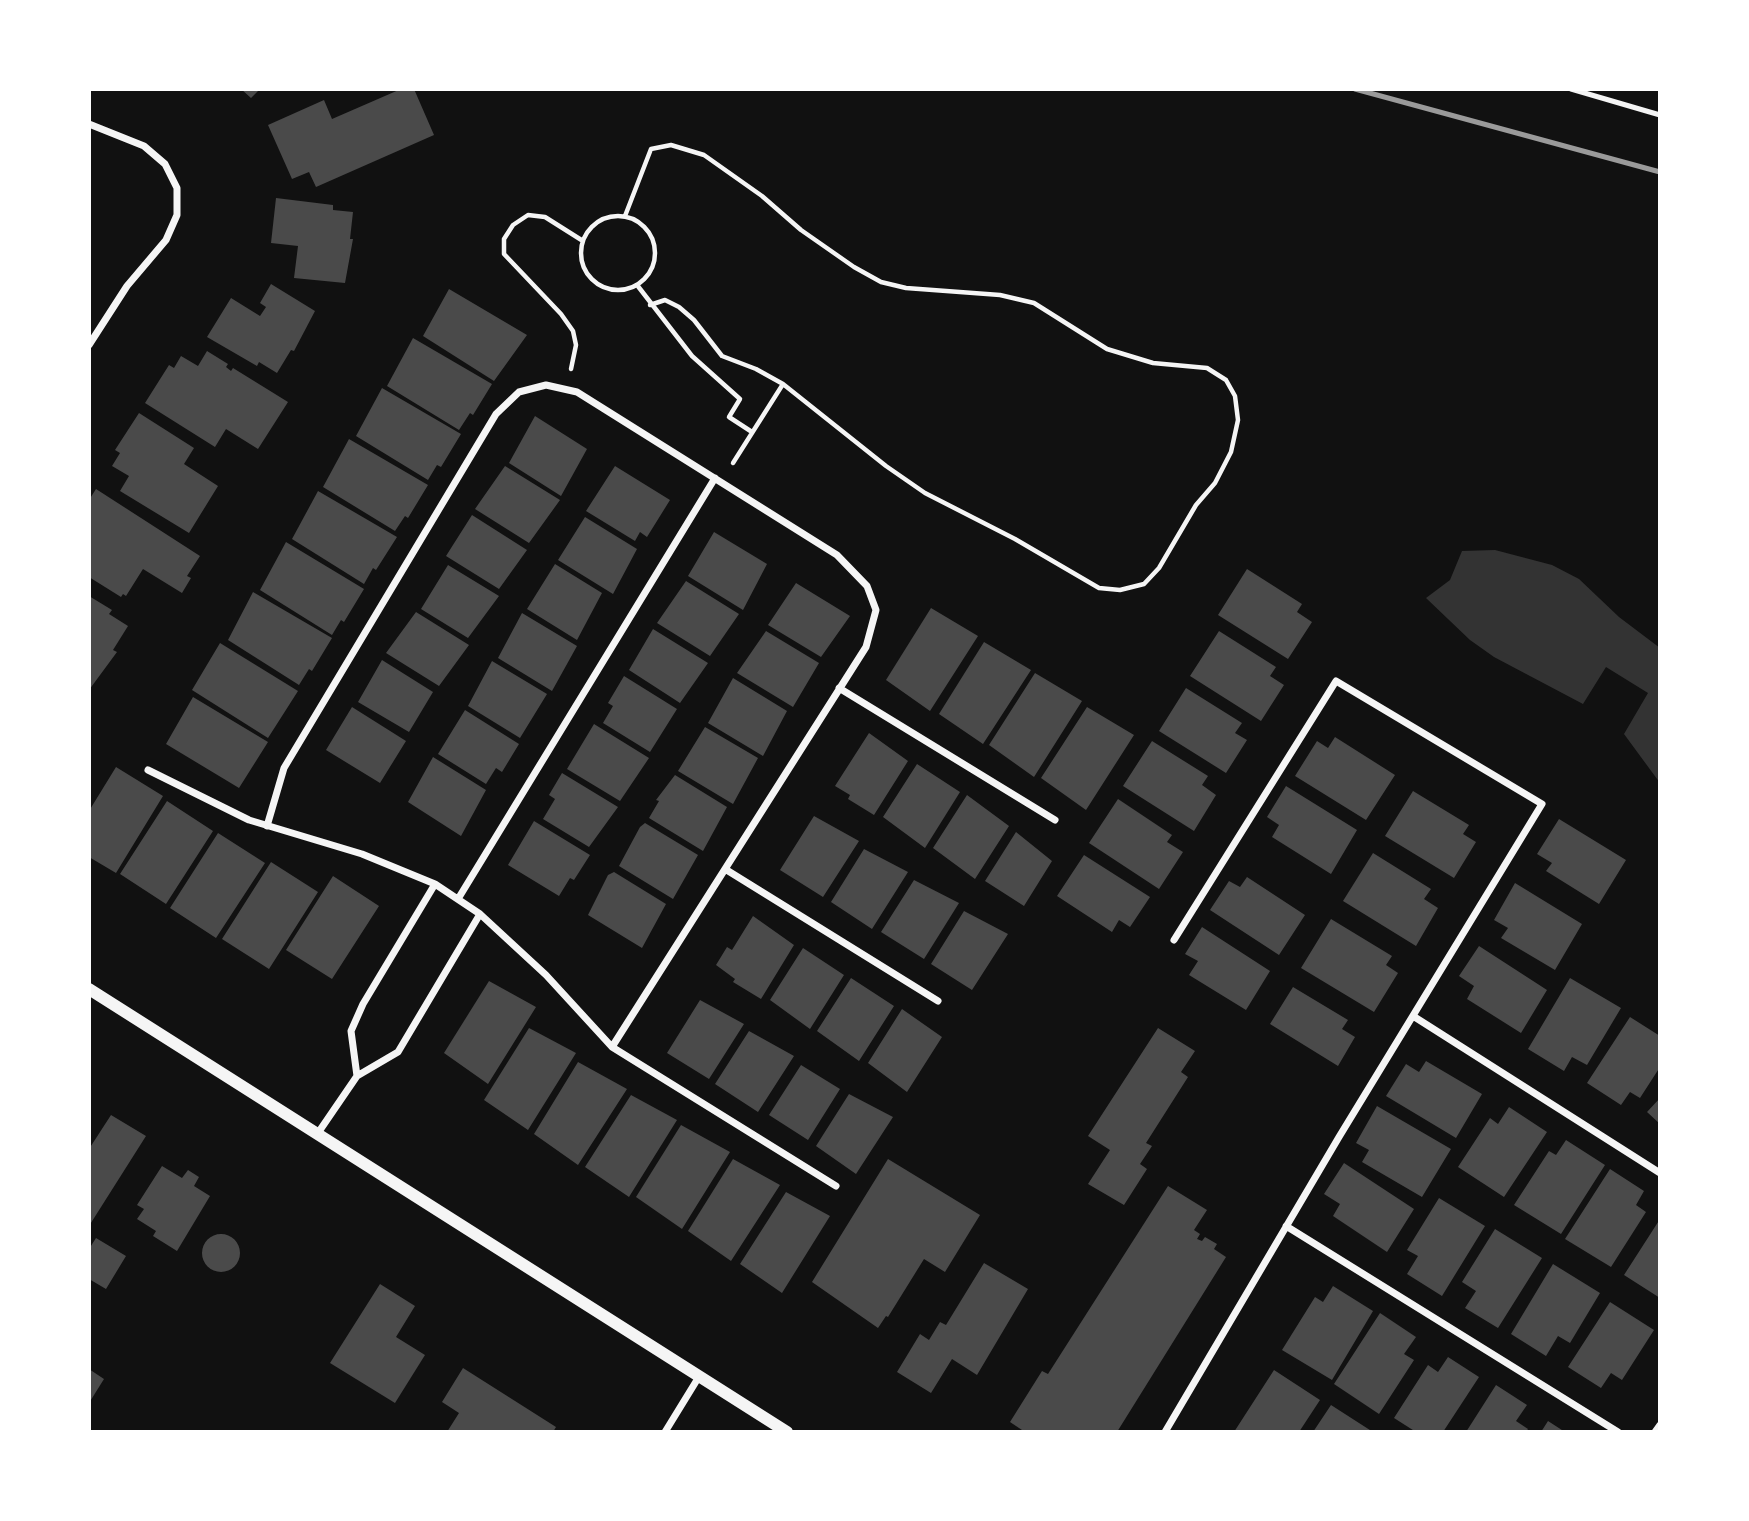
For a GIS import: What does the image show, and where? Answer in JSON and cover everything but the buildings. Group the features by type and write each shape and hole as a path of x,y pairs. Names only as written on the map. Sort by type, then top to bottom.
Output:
{"street":[{"path":"89,124 144,146 165,164 177,188 177,215 166,240 127,286 89,345"},
{"path":"267,826 284,768 496,414 519,391 546,385 577,392 836,555 867,586 876,610 866,647 612,1047"},
{"path":"458,899 718,480"},
{"path":"1166,1431 1286,1226 1542,804 1336,681 1174,940"},
{"path":"839,688 1055,820"},
{"path":"149,770 267,826 362,854 435,884 480,914 546,975 612,1047 836,1186"},
{"path":"725,869 938,1001"},
{"path":"357,1076 351,1031 363,1004 435,884"},
{"path":"318,1133 357,1076 398,1052 480,914"},
{"path":"89,989 787,1432"},
{"path":"1413,1016 1660,1173"},
{"path":"1286,1226 1618,1432"},
{"path":"664,1432 701,1375"},
{"path":"1656,1432 1660,1425"}],"lane":[{"path":"1571,89 1660,115"}],"path":[{"path":"625,216 651,149 671,145 704,155 762,195 801,230 854,267 881,282 906,288 1000,295 1034,303 1107,349 1153,363 1207,368 1226,380 1234,396 1238,420 1231,452 1215,483 1196,505 1159,568 1144,584 1121,590 1099,588 1015,539 925,493 886,466 783,384 756,369 722,356 694,320 678,307 665,300 650,305"},
{"path":"566,390 576,345 573,331 561,314 504,254 504,239 513,225 528,215 545,217 583,241"},
{"path":"625,216 641,223 652,237 656,255 650,272 637,285 620,290 603,286 589,275 582,259 583,241 592,226 608,217 625,216"},
{"path":"637,285 692,356 740,399 729,417 752,432"},
{"path":"718,480 783,384"}],"shaded area":[{"path":"1495,550 1552,565 1579,579 1619,617 1660,648 1660,783 1624,734 1648,693 1606,667 1583,704 1494,657 1470,640 1426,598 1450,580 1462,551"}],"railway":[{"path":"1355,89 1660,172"}]}
